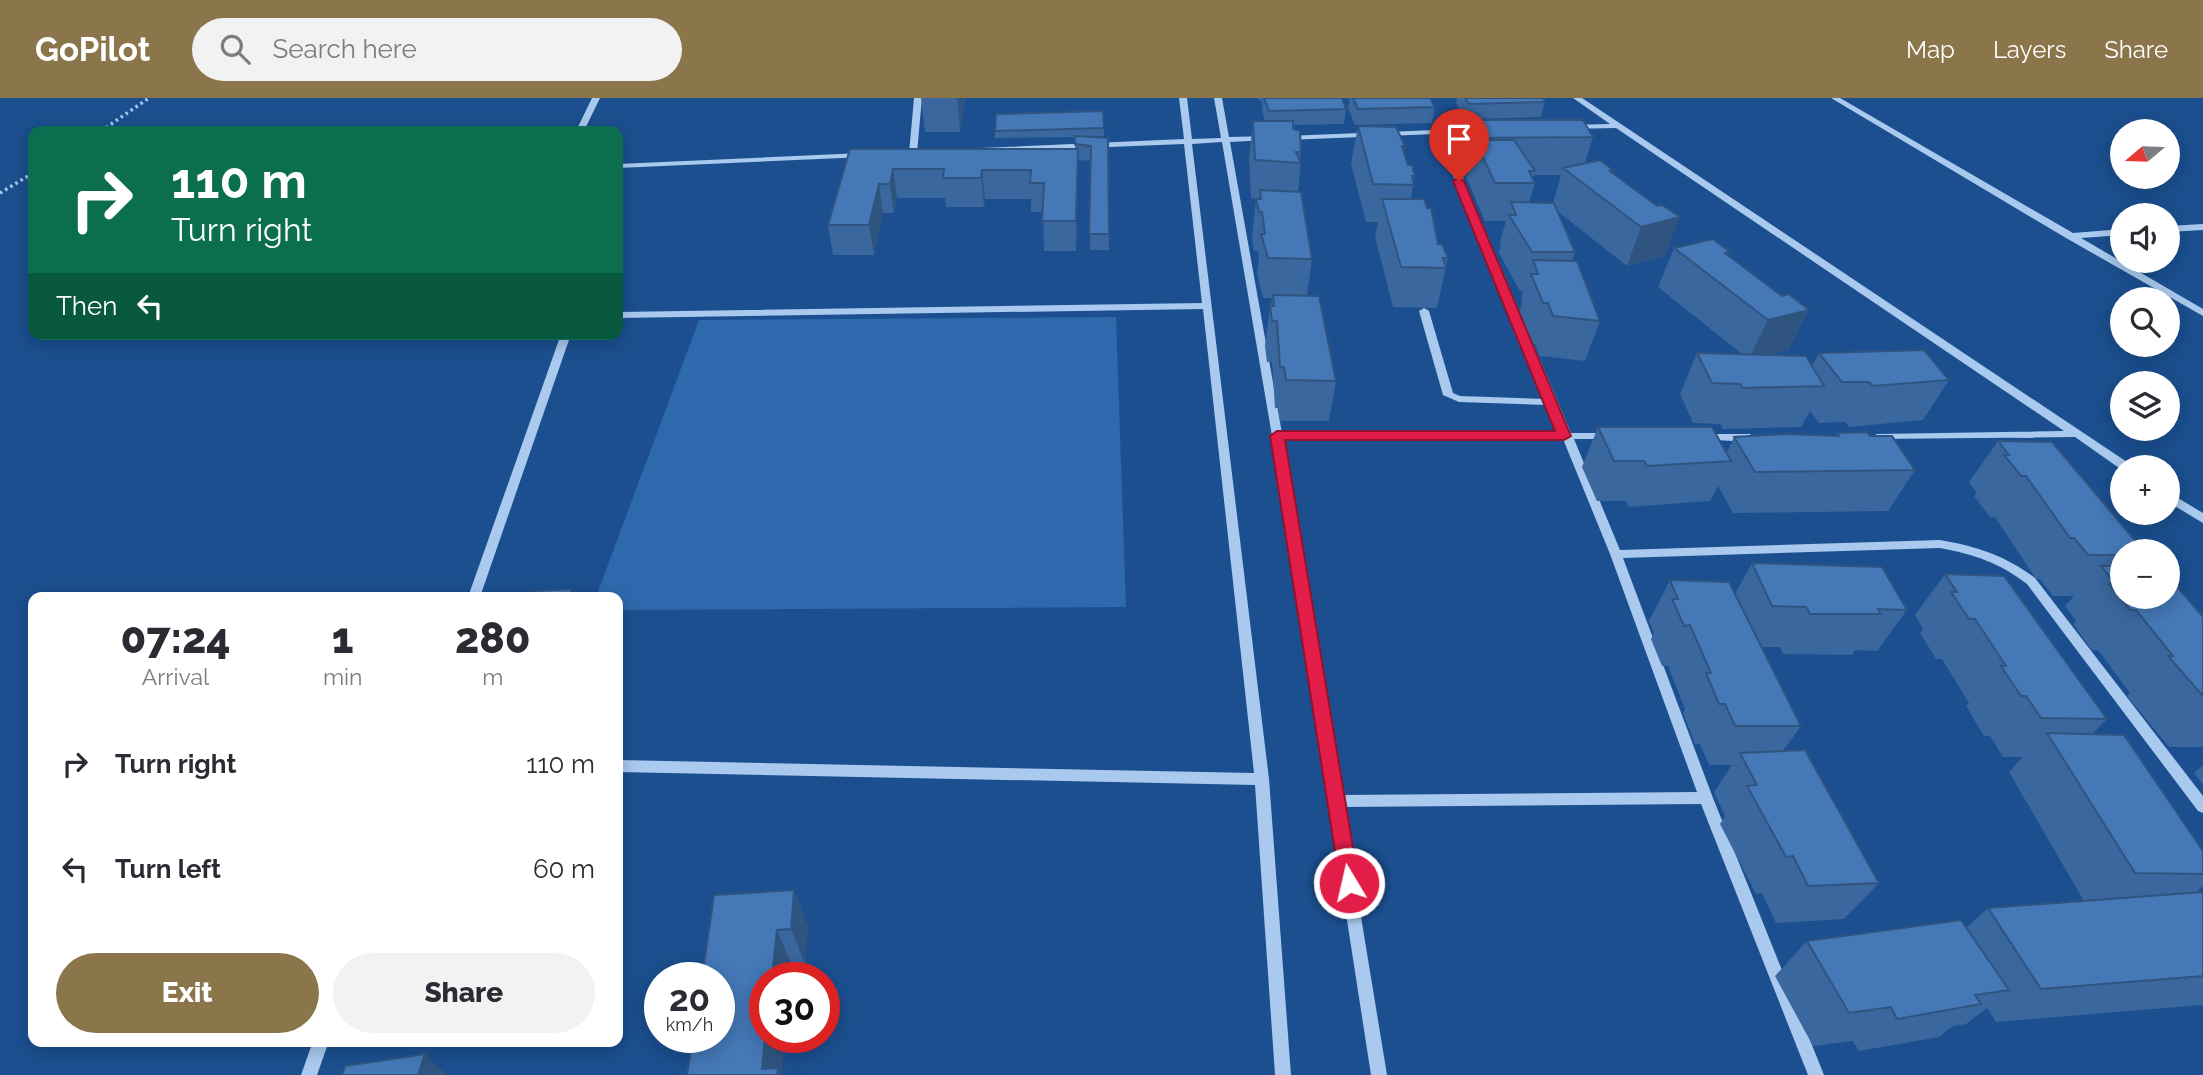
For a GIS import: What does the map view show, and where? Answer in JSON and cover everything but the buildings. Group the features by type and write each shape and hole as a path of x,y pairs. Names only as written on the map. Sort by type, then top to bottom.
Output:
{"street":[{"path":"582,126 596,98"},
{"path":"913,153 918,98"},
{"path":"1183,98 1262,779 1283,1075"},
{"path":"1218,98 1277,436 1379,1075"},
{"path":"1577,98 2110,456"},
{"path":"1835,98 2203,313"},
{"path":"1561,128 1616,126"},
{"path":"968,150 1493,130"},
{"path":"1439,131 1564,436 1616,554 1706,798 1816,1075"},
{"path":"900,153 927,152"},
{"path":"623,166 874,154"},
{"path":"2180,228 2203,227"},
{"path":"2069,236 2110,233"},
{"path":"623,315 1208,306"},
{"path":"1424,311 1448,395 1459,399 1550,402"},
{"path":"476,592 564,340"},
{"path":"1867,438 2076,434"},
{"path":"1277,436 1619,436"},
{"path":"1688,437 1756,438"},
{"path":"2180,504 2203,519"},
{"path":"1616,554 1940,544 1980,550 2009,564 2031,581 2203,807"},
{"path":"623,766 1262,779"},
{"path":"1337,801 1706,798"},
{"path":"309,1075 319,1047"}],"path":[{"path":"109,126 149,98"},
{"path":"0,193 28,176"}],"shaded area":[{"path":"1116,317 1126,607 623,610 623,592 598,592 699,320"}],"route":[{"path":"1349,883 1277,436 1564,436 1459,181"}]}
